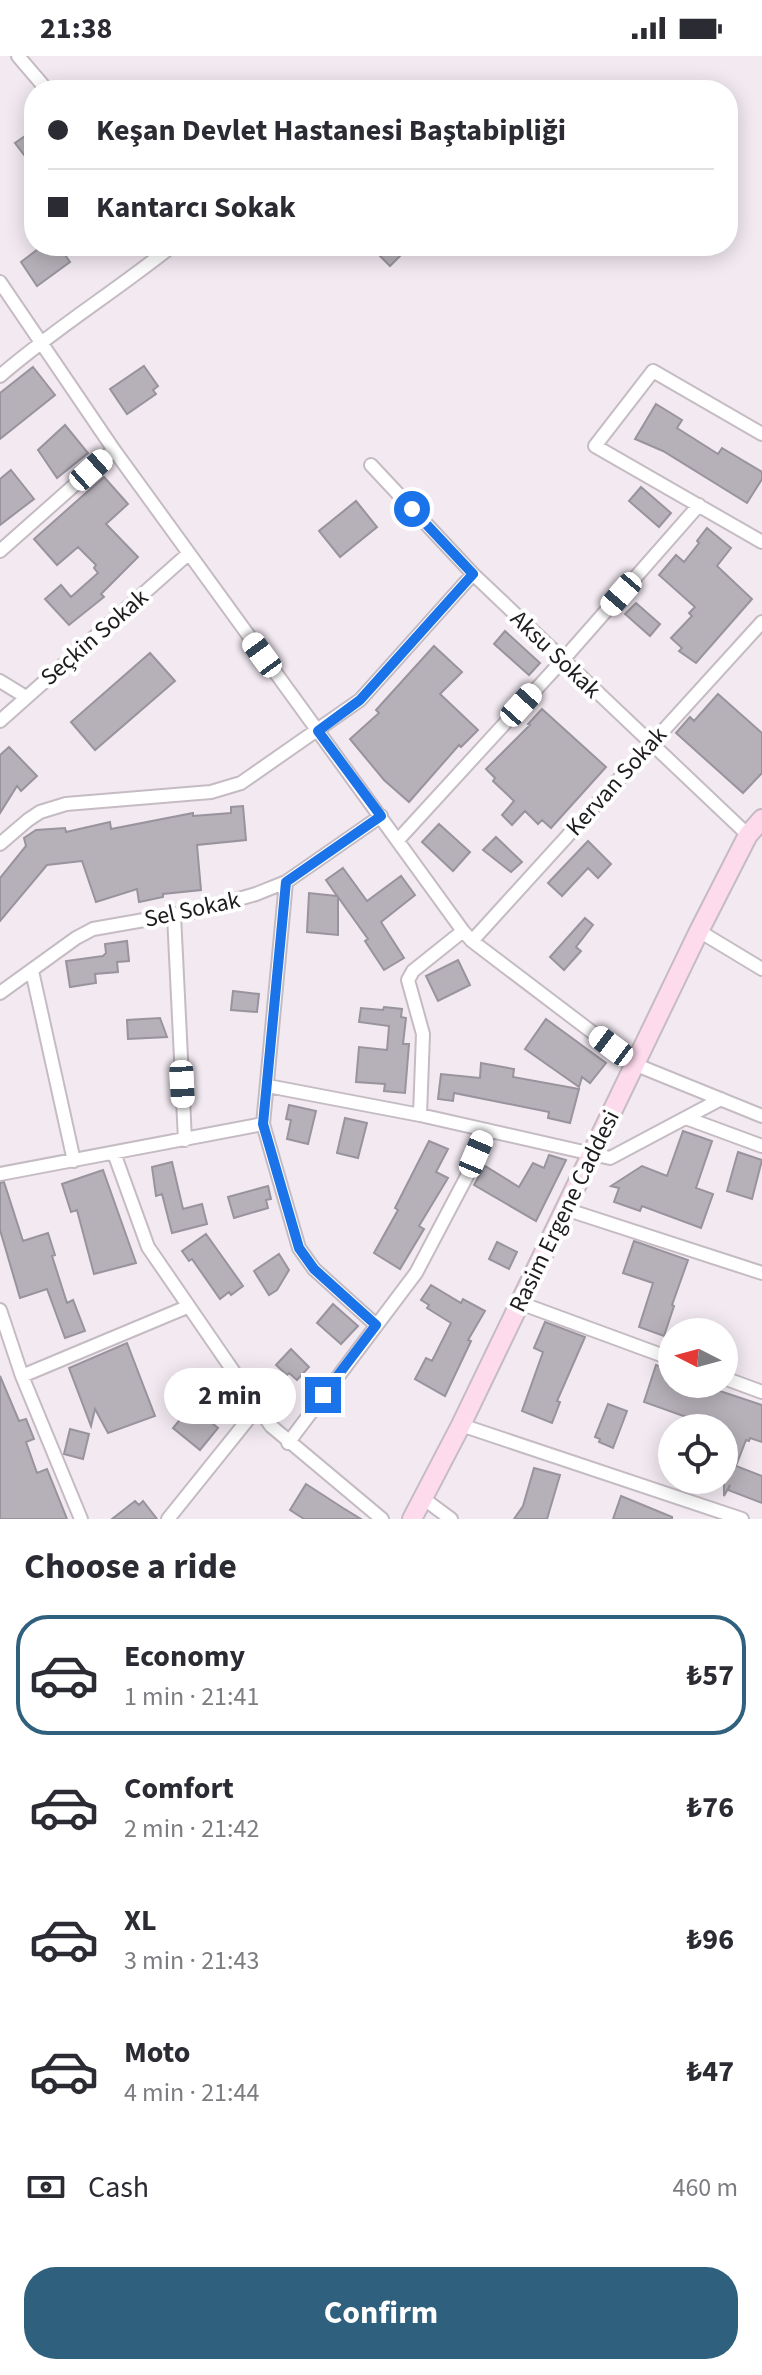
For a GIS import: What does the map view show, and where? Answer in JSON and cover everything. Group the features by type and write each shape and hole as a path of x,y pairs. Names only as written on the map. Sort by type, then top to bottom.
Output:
{"main road":[{"name":"Rasim Ergene Caddesi","path":"412,1519 461,1425 699,931 748,835 762,819"}],"street":[{"path":"18,56 38,80"},
{"path":"0,376 40,341 120,287 159,256"},
{"path":"0,282 188,554 467,936 634,1064 762,1116"},
{"path":"762,434 653,371 595,446 762,542"},
{"path":"0,551 114,450"},
{"name":"Aksu Sokak","path":"371,465 473,574 649,745 748,835"},
{"path":"398,840 699,505"},
{"name":"Seçkin Sokak","path":"0,721 188,554"},
{"path":"0,844 40,812 66,804 228,789 247,779 318,731 366,693 473,574"},
{"name":"Kervan Sokak","path":"420,1115 423,1034 408,980 413,971 467,936 762,622"},
{"path":"0,681 26,697"},
{"name":"Sel Sokak","path":"0,993 93,929 229,903 286,882 381,816"},
{"path":"286,882 263,1124 299,1248 314,1269 376,1325"},
{"path":"174,915 185,1140"},
{"path":"699,931 762,969"},
{"path":"32,971 74,1161"},
{"path":"268,1086 420,1115 610,1158 721,1099"},
{"path":"686,1118 762,1146"},
{"path":"0,1174 263,1124"},
{"path":"288,1443 398,1298 427,1254 487,1130"},
{"path":"114,1153 148,1247 271,1426 382,1519"},
{"path":"565,1209 762,1273"},
{"path":"520,1303 658,1354"},
{"path":"22,1376 187,1307"},
{"path":"0,1310 22,1376 81,1519"},
{"path":"738,1383 762,1392"},
{"path":"170,1518 258,1407"},
{"path":"461,1425 742,1519"},
{"path":"424,1499 451,1519"}],"building":[{"path":"24,137 24,155 15,143"},
{"path":"29,256 66,256 70,262 37,286 21,262"},
{"path":"380,256 400,256 390,266"},
{"path":"144,366 158,386 153,390 156,394 127,414 110,389"},
{"path":"33,367 55,395 0,439 0,393"},
{"path":"656,404 682,420 677,428 718,454 722,448 762,472 762,479 747,503 663,451 635,439"},
{"path":"65,425 88,453 57,478 38,450"},
{"path":"11,470 34,499 0,525 0,479"},
{"path":"104,477 128,504 106,524 138,557 101,594 104,597 69,625 45,599 61,585 71,597 98,573 94,568 96,565 78,547 57,565 34,539"},
{"path":"641,487 671,513 659,527 629,501"},
{"path":"356,501 377,527 340,557 319,531"},
{"path":"707,528 731,548 717,566 752,599 696,663 679,651 682,648 671,638 692,616 689,613 695,607 659,575 676,555 684,562"},
{"path":"636,603 660,624 650,636 625,614"},
{"path":"505,631 540,663 529,675 494,644"},
{"path":"434,646 462,672 440,694 478,730 461,747 459,745 409,802 384,780 350,739 379,713 376,710"},
{"path":"150,653 175,681 95,750 71,722"},
{"path":"718,694 762,733 762,773 743,793 676,733 690,717 694,721"},
{"path":"542,709 606,767 551,828 542,820 538,824 525,811 512,825 502,815 514,801 493,781 495,778 486,769"},
{"path":"9,747 37,776 21,791 17,786 0,813 0,755"},
{"path":"243,806 246,840 197,845 201,890 163,894 163,897 139,902 137,889 96,902 82,861 47,865 0,921 0,878 26,846 24,838 36,830 65,828 66,832 110,822 111,829 193,813 193,816 231,813 231,807"},
{"path":"439,824 470,852 453,871 422,842"},
{"path":"496,837 522,862 511,872 483,850"},
{"path":"588,841 611,864 598,878 588,868 562,896 548,883"},
{"path":"343,868 367,901 401,876 415,895 381,922 404,958 384,970 365,941 368,939 338,897 338,935 307,932 309,893 337,896 326,880"},
{"path":"585,918 593,925 576,947 581,951 564,970 550,957"},
{"path":"127,941 129,961 117,962 118,972 95,974 96,983 70,987 66,961 103,956 106,953 105,944"},
{"path":"458,960 470,985 438,1001 426,976"},
{"path":"233,991 259,994 257,1012 231,1010"},
{"path":"384,1007 402,1009 401,1017 406,1018 403,1044 409,1044 405,1093 384,1091 385,1084 356,1082 359,1047 387,1050 389,1026 359,1022 361,1008 383,1010"},
{"path":"160,1018 167,1037 128,1039 127,1020"},
{"path":"546,1019 606,1063 590,1083 582,1077 579,1087 525,1049"},
{"path":"481,1063 514,1069 513,1077 579,1089 570,1123 548,1118 549,1112 454,1093 453,1101 438,1099 441,1074 480,1078"},
{"path":"289,1105 316,1111 308,1144 287,1139 291,1120 286,1119"},
{"path":"345,1118 367,1123 358,1158 337,1153"},
{"path":"683,1131 712,1141 696,1188 713,1194 701,1228 642,1206 640,1211 614,1202 619,1188 611,1186 642,1166 667,1176"},
{"path":"429,1141 448,1149 436,1172 448,1178 419,1226 424,1229 400,1269 374,1253 398,1210 395,1208"},
{"path":"738,1152 762,1160 752,1199 727,1191"},
{"path":"549,1155 566,1160 536,1221 474,1185 485,1166 519,1187 533,1163 544,1168"},
{"path":"172,1162 183,1209 202,1204 207,1224 172,1233 162,1194 156,1196 152,1167"},
{"path":"103,1170 136,1263 94,1274 77,1210 71,1212 62,1184"},
{"path":"4,1182 23,1241 48,1233 67,1303 73,1300 85,1331 65,1338 47,1289 20,1298 0,1230 0,1183"},
{"path":"268,1186 271,1199 266,1200 268,1208 234,1218 228,1197"},
{"path":"206,1234 243,1286 220,1299 192,1259 189,1261 182,1251"},
{"path":"634,1241 688,1260 670,1318 658,1318 658,1334 639,1327 653,1283 623,1273"},
{"path":"497,1242 517,1252 509,1269 489,1259"},
{"path":"279,1254 289,1270 277,1290 269,1295 254,1271"},
{"path":"431,1285 461,1303 463,1299 485,1311 468,1340 471,1341 445,1396 415,1379 426,1358 432,1361 451,1323 427,1308 429,1305 421,1300"},
{"path":"333,1304 358,1326 341,1344 317,1323"},
{"path":"545,1322 585,1337 557,1401 560,1402 552,1423 522,1411 543,1352 534,1348"},
{"path":"127,1343 155,1416 108,1433 95,1409 91,1426 69,1368"},
{"path":"291,1349 309,1367 297,1380 276,1365"},
{"path":"656,1365 658,1398 738,1397 762,1405 762,1442 750,1438 746,1440 738,1461 738,1414 678,1414 644,1402"},
{"path":"0,1376 19,1421 26,1419 34,1439 26,1442 37,1473 47,1469 67,1519 0,1519"},
{"path":"608,1404 627,1411 613,1448 595,1437"},
{"path":"191,1406 218,1428 200,1450 173,1428"},
{"path":"70,1429 89,1434 83,1459 64,1454"},
{"path":"738,1467 762,1476 762,1503 738,1494"},
{"path":"534,1468 560,1475 547,1519 514,1519 523,1506"},
{"path":"306,1484 361,1519 304,1519 290,1510"},
{"path":"621,1496 672,1517 672,1519 613,1519"},
{"path":"135,1501 139,1505 143,1501 157,1519 112,1519"}],"route":[{"path":"323,1395 376,1325 314,1269 299,1248 263,1124 286,882 381,816 318,731 347,711 373,687 473,574 412,509"}]}
